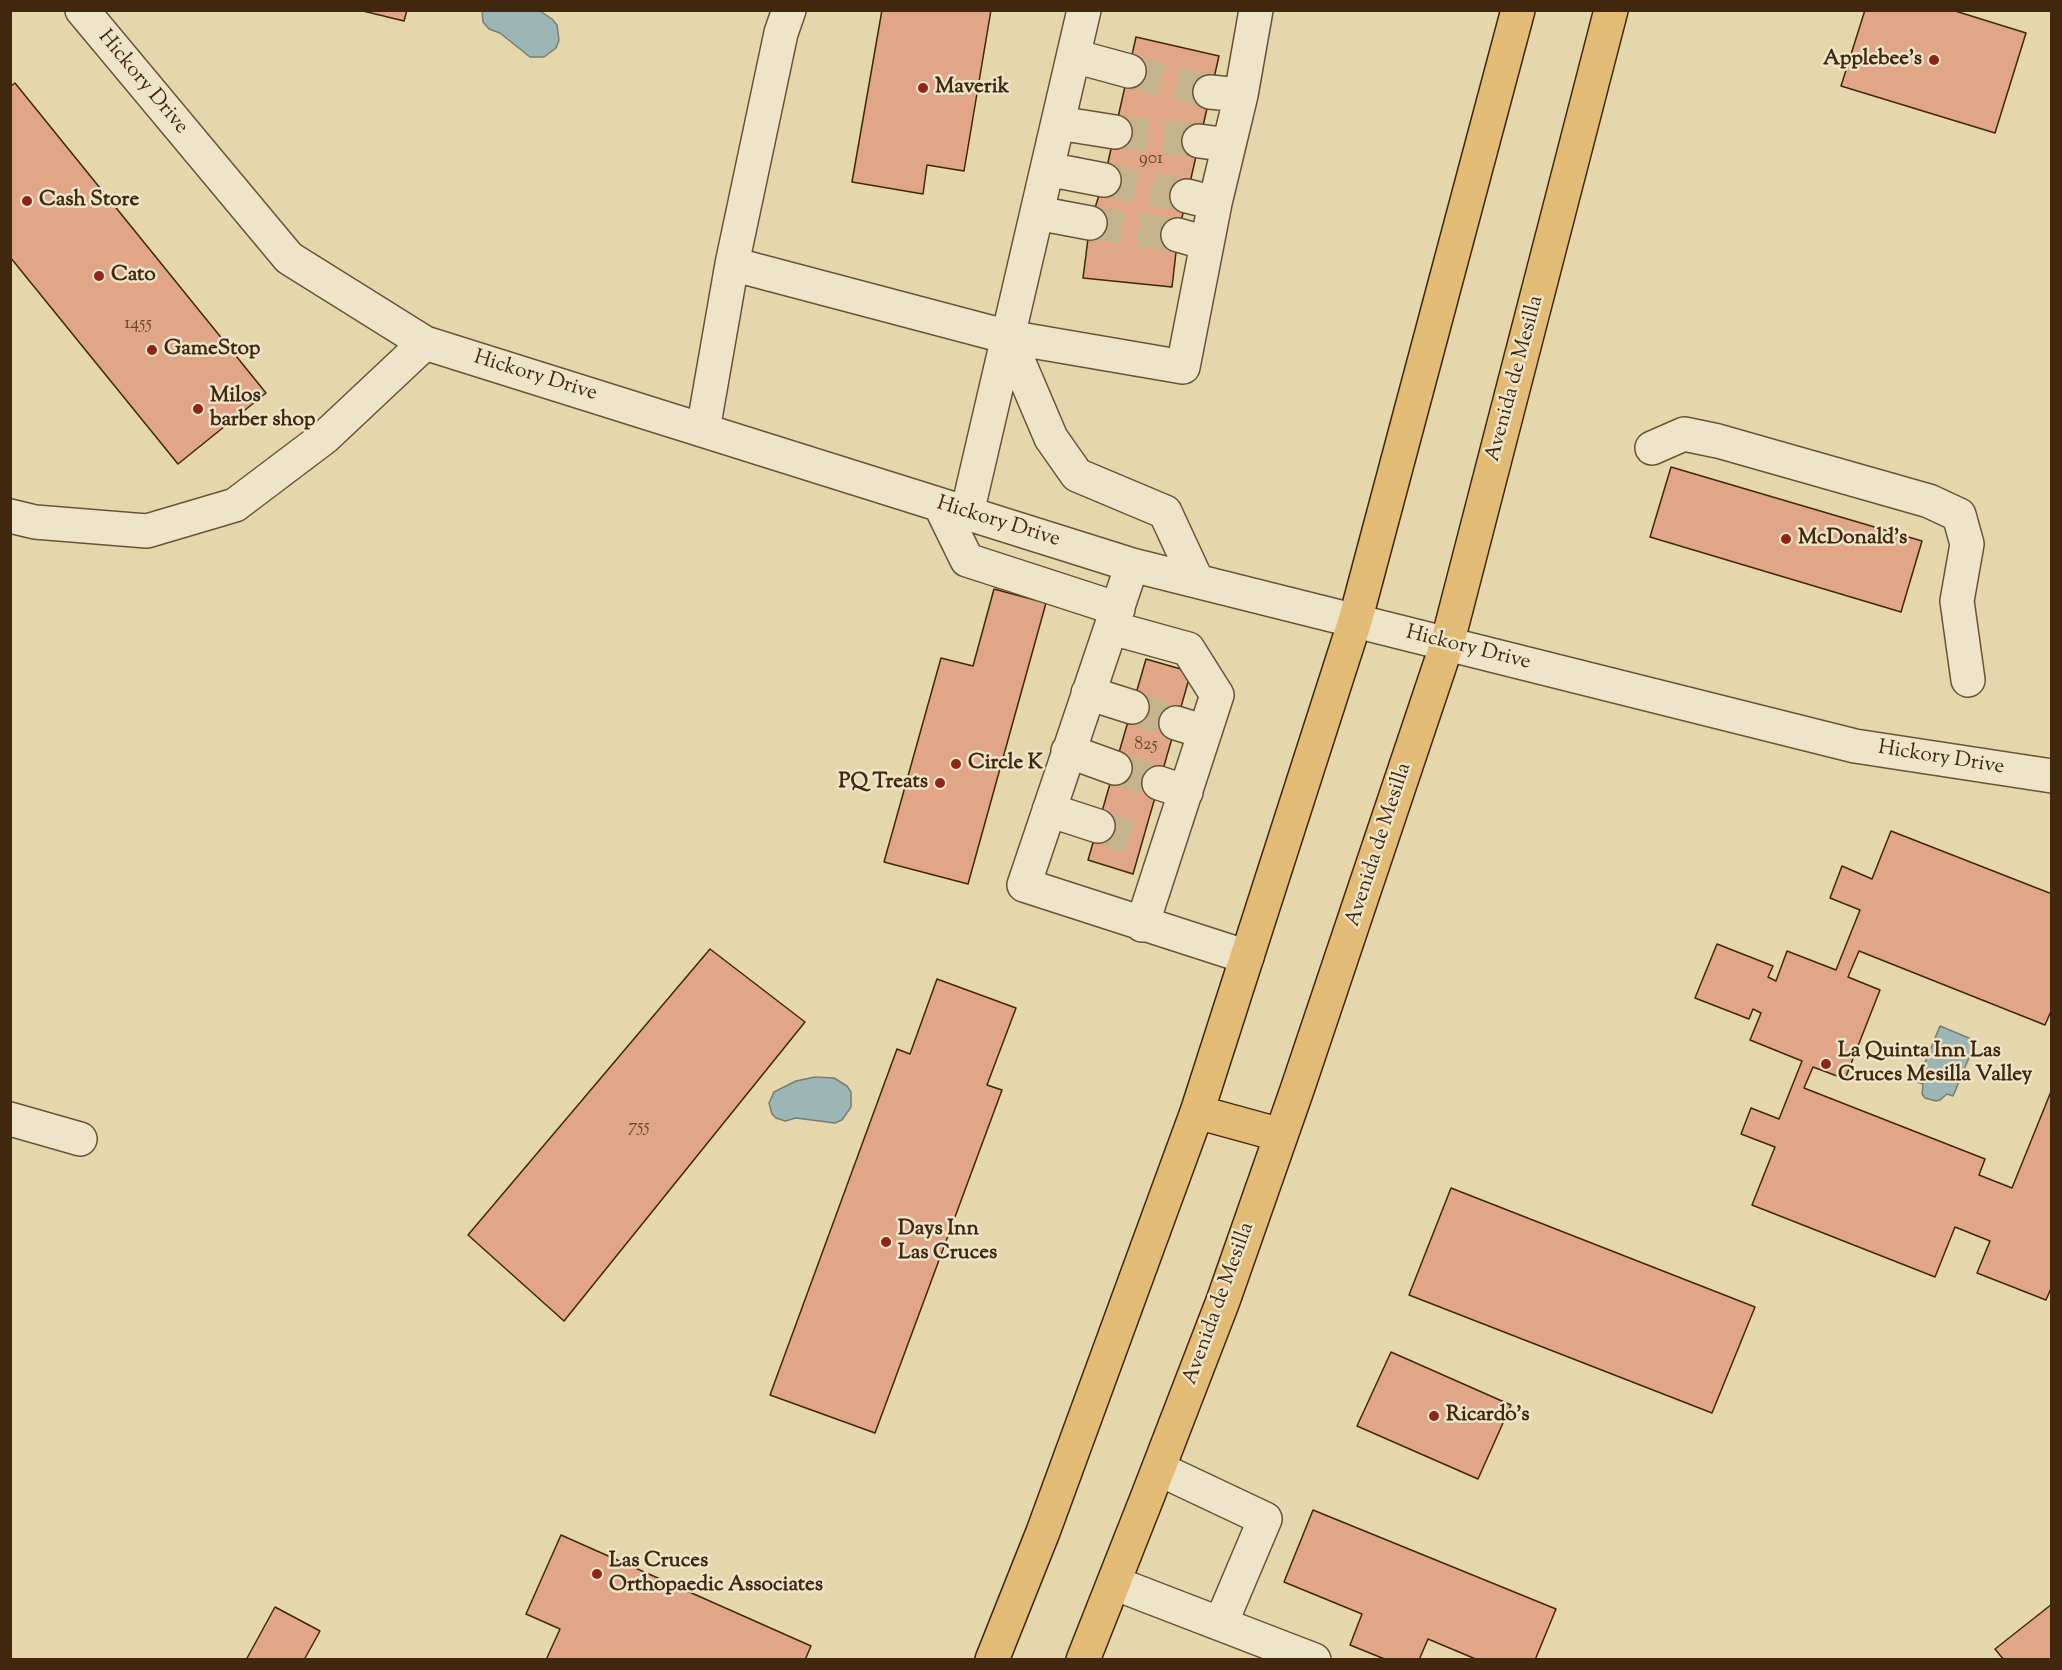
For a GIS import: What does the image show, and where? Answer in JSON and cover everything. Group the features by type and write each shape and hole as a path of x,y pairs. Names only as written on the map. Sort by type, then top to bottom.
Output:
{"main road":[{"path":"992,1659 1043,1532 1197,1112 1355,621 1518,10"},
{"name":"Avenida de Mesilla","path":"1083,1659 1159,1469 1222,1301 1281,1135 1447,644 1611,10"},
{"path":"1197,1112 1281,1135"}],"street":[{"name":"Hickory Drive","path":"82,10 289,258 425,343 1132,565 1855,746 2052,776"},
{"path":"703,430 732,264 781,33 789,10"},
{"path":"1084,10 1008,337 953,509 967,560 1188,648 1217,695 1191,727 1154,846 1142,925"},
{"path":"732,264 1008,337 1183,367 1192,239 1226,94 1256,10"},
{"path":"1074,56 1129,71"},
{"path":"1058,123 1115,132"},
{"path":"1047,169 1104,180"},
{"path":"1037,213 1090,223"},
{"path":"1008,337 1051,438 1077,475 1165,512 1197,581"},
{"path":"10,516 35,522 147,531 235,505 325,437 425,343"},
{"path":"1652,448 1684,434 1696,436 1929,501 1959,515 1967,544 1957,601 1968,680"},
{"path":"1132,565 1024,885 1142,925 1247,957"},
{"path":"1088,693 1132,707"},
{"path":"1068,751 1115,768"},
{"path":"1049,810 1098,826"},
{"path":"10,1119 80,1139"},
{"path":"1159,1469 1265,1519 1221,1623"},
{"path":"1114,1583 1314,1659"}],"water":[{"path":"482,11 540,11 557,25 559,40 556,48 544,57 530,57 500,33 489,29 483,22"},
{"path":"1940,1026 1976,1041 1953,1096 1947,1094 1936,1101 1925,1098 1922,1094 1923,1084 1917,1082"},
{"path":"815,1077 834,1078 847,1086 851,1092 851,1107 842,1120 835,1123 796,1118 785,1121 772,1114 769,1103 774,1092 796,1081"}],"building":[{"path":"359,10 407,10 404,21"},
{"name":"Maverik","path":"882,10 991,10 964,171 927,165 923,194 852,182"},
{"name":"Applebee's","path":"1865,10 1952,10 2026,33 1995,133 1841,86"},
{"path":"1136,37 1219,56 1178,235 1172,287 1083,278 1090,223 1104,180"},
{"path":"15,83 266,393 178,464 10,257 10,87"},
{"name":"McDonald's","path":"1671,467 1922,541 1901,612 1650,537"},
{"name":"Circle K","path":"994,589 1046,603 968,884 884,862 941,658 973,666"},
{"path":"1146,659 1191,672 1133,874 1088,860"},
{"name":"La Quinta Inn Las Cruces Mesilla Valley","path":"1891,831 2052,894 2052,1009 2045,1025 1859,951 1848,977 1880,990 1845,1079 1813,1067 1804,1088 1985,1159 1979,1175 2012,1188 2052,1089 2052,1286 2046,1300 1977,1273 1990,1241 1955,1227 1935,1277 1752,1205 1775,1147 1741,1134 1751,1108 1779,1119 1802,1061 1750,1040 1761,1013 1753,1009 1749,1019 1695,998 1717,944 1773,966 1768,977 1776,981 1787,951 1836,970 1860,910 1830,898 1842,866 1872,879"},
{"path":"710,949 805,1022 564,1321 468,1235"},
{"name":"Days Inn Las Cruces","path":"937,979 1016,1008 987,1085 1002,1090 875,1433 770,1395 897,1049 910,1054"},
{"path":"1451,1188 1755,1307 1712,1413 1409,1295"},
{"name":"Ricardo's","path":"1391,1352 1511,1405 1478,1479 1357,1426"},
{"path":"1313,1510 1556,1609 1535,1660 1478,1660 1428,1639 1419,1660 1387,1660 1350,1645 1362,1614 1284,1582"},
{"name":"Las Cruces Orthopaedic Associates","path":"561,1535 811,1646 805,1660 546,1660 560,1629 526,1614"},
{"path":"2052,1604 2052,1660 2004,1660 1995,1649"},
{"path":"275,1607 320,1631 304,1660 246,1660"}],"tunnel":[{"path":"1129,71 1210,92"},
{"path":"1115,132 1199,141"},
{"path":"1104,180 1187,196"},
{"path":"1090,223 1178,235"},
{"path":"1132,707 1176,723"},
{"path":"1115,768 1159,783"},
{"path":"1098,826 1142,842"}],"place":[{"name":"Applebee's","path":"1934,60"},
{"name":"Maverik","path":"923,88"},
{"name":"Cash Store","path":"27,201"},
{"name":"Cato","path":"99,276"},
{"name":"GameStop","path":"152,350"},
{"name":"Milos barber shop","path":"198,409"},
{"name":"McDonald's","path":"1786,539"},
{"name":"Circle K","path":"956,764"},
{"name":"PQ Treats","path":"940,783"},
{"name":"La Quinta Inn Las Cruces Mesilla Valley","path":"1826,1064"},
{"name":"Days Inn Las Cruces","path":"886,1242"},
{"name":"Ricardo's","path":"1434,1416"},
{"name":"Las Cruces Orthopaedic Associates","path":"597,1574"}]}
